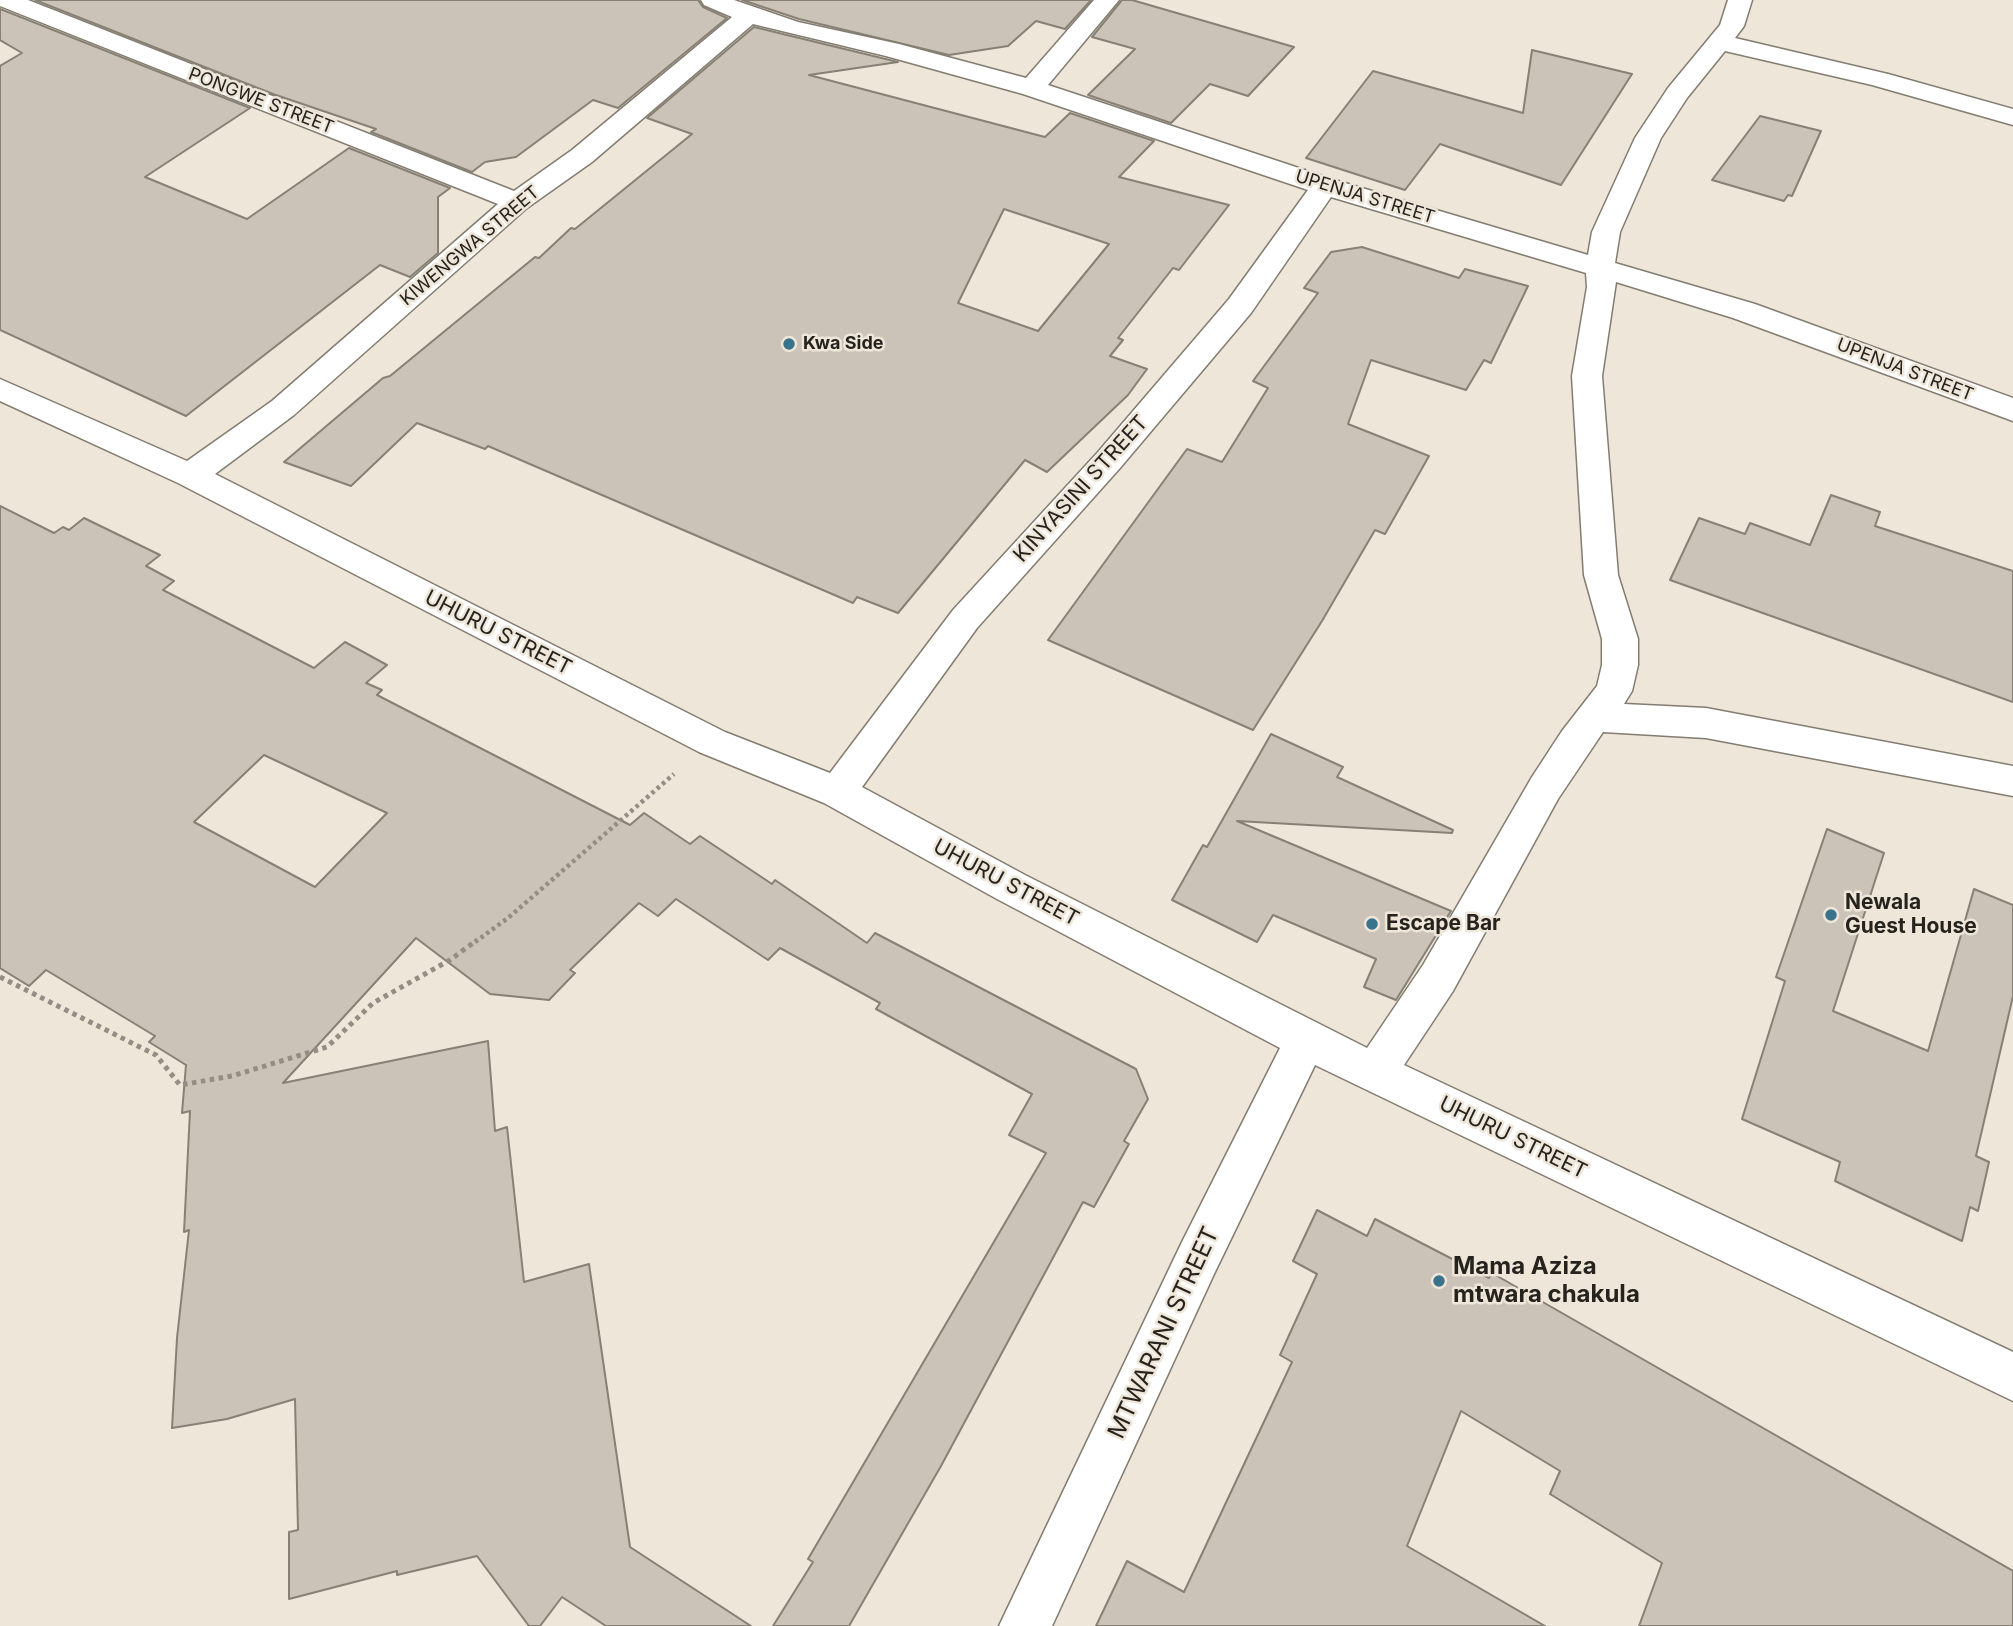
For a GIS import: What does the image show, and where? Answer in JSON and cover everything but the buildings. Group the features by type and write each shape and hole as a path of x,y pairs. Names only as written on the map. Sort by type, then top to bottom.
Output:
{"street":[{"name":"PONGWE STREET","path":"6,0 517,202"},
{"name":"UPENJA STREET","path":"713,0 749,16 890,49 1032,88 1325,186 1600,266 1756,316 2013,410"},
{"path":"1032,88 1107,0"},
{"path":"1375,1072 1438,978 1545,788 1575,741 1614,691 1620,665 1616,621 1601,575 1587,376 1602,287 1600,266 1606,232 1648,138 1677,94 1732,26 1740,0"},
{"name":"KIWENGWA STREET","path":"190,475 284,408 517,202 593,148 749,16"},
{"path":"1720,42 1879,79 2013,117"},
{"name":"KINYASINI STREET","path":"837,792 965,619 1109,460 1240,306 1325,186"},
{"name":"UHURU STREET","path":"0,389 190,475 712,742 837,792 1011,887 1306,1040 2013,1377"},
{"path":"1596,717 1706,723 2013,781"},
{"name":"MTWARANI STREET","path":"1025,1626 1198,1258 1306,1040"}],"path":[{"path":"0,977 156,1055 180,1085 232,1076 327,1047 373,1003 450,960 508,918 712,742"}],"place":[{"name":"Kwa Side","path":"789,344"},
{"name":"Newala Guest House","path":"1831,915"},
{"name":"Escape Bar","path":"1372,924"},
{"name":"Mama Aziza mtwara chakula","path":"1439,1281"}]}
